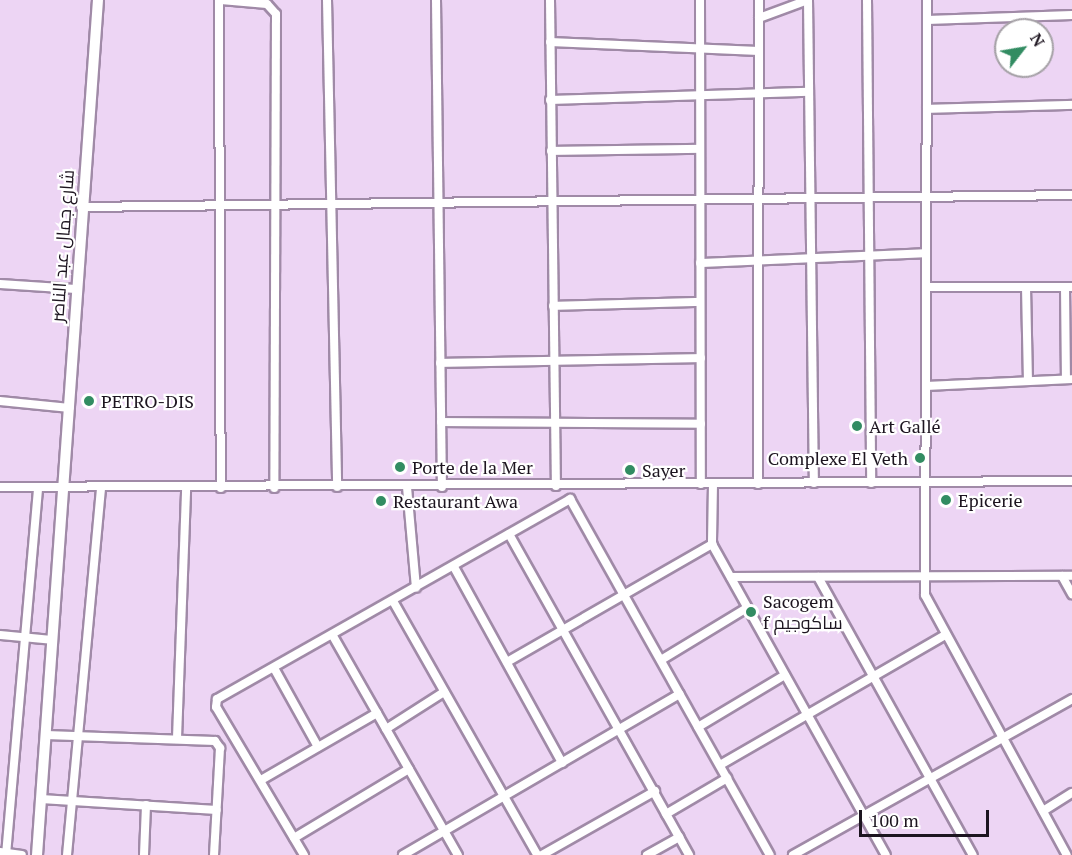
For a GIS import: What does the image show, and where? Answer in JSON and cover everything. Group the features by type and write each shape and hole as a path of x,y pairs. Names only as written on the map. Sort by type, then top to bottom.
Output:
{"main road":[{"name":"شارع جمال عبد الناصر","path":"37,855 70,408 81,207 98,1"}],"street":[{"path":"221,488 220,0 267,4 276,14 273,208 274,488"},
{"path":"327,0 337,487"},
{"path":"436,0 442,486"},
{"path":"550,0 556,486"},
{"path":"700,0 701,484"},
{"path":"758,484 759,0"},
{"path":"759,18 808,0 814,483"},
{"path":"867,0 866,198 871,483"},
{"path":"927,0 926,595 945,635 1067,855"},
{"path":"927,20 1072,15"},
{"path":"550,42 700,53 759,51"},
{"path":"550,100 809,92"},
{"path":"927,109 1072,105"},
{"path":"551,151 700,149"},
{"path":"81,207 219,209 1072,195"},
{"path":"700,263 926,253"},
{"path":"0,284 76,289"},
{"path":"926,287 1069,287 1069,379 926,386"},
{"path":"1026,287 1028,381"},
{"path":"553,306 700,302"},
{"path":"440,363 701,358"},
{"path":"0,401 70,408"},
{"path":"441,422 701,424"},
{"path":"0,487 186,489 1072,481"},
{"path":"713,484 712,544 886,855"},
{"path":"407,487 416,588"},
{"path":"22,855 4,853 38,489"},
{"path":"67,855 101,489"},
{"path":"177,738 186,489"},
{"path":"304,855 216,701 570,499 770,855"},
{"path":"509,534 565,629 689,855"},
{"path":"507,662 712,544"},
{"path":"454,567 562,763"},
{"path":"1062,576 1072,594"},
{"path":"731,578 1072,576"},
{"path":"818,577 973,855"},
{"path":"393,601 537,855"},
{"path":"661,660 747,608"},
{"path":"0,635 53,640"},
{"path":"720,765 945,635"},
{"path":"333,636 458,855"},
{"path":"274,668 318,747"},
{"path":"698,727 785,675"},
{"path":"386,729 444,692"},
{"path":"403,855 680,694"},
{"path":"793,855 1072,699"},
{"path":"261,780 377,712"},
{"path":"46,735 177,738 219,745 214,855"},
{"path":"294,838 409,769"},
{"path":"666,814 727,778"},
{"path":"542,855 655,790"},
{"path":"1043,811 1072,793"},
{"path":"41,799 217,810"},
{"path":"144,855 146,805"},
{"path":"647,855 679,837"}],"place":[{"name":"PETRO-DIS","path":"89,401"},
{"name":"Art Gallé","path":"857,426"},
{"name":"Complexe El Veth","path":"920,458"},
{"name":"Porte de la Mer","path":"400,467"},
{"name":"Sayer","path":"630,470"},
{"name":"Epicerie","path":"946,500"},
{"name":"Restaurant Awa","path":"381,501"},
{"name":"Sacogem f ساكوجيم","path":"751,612"}]}
